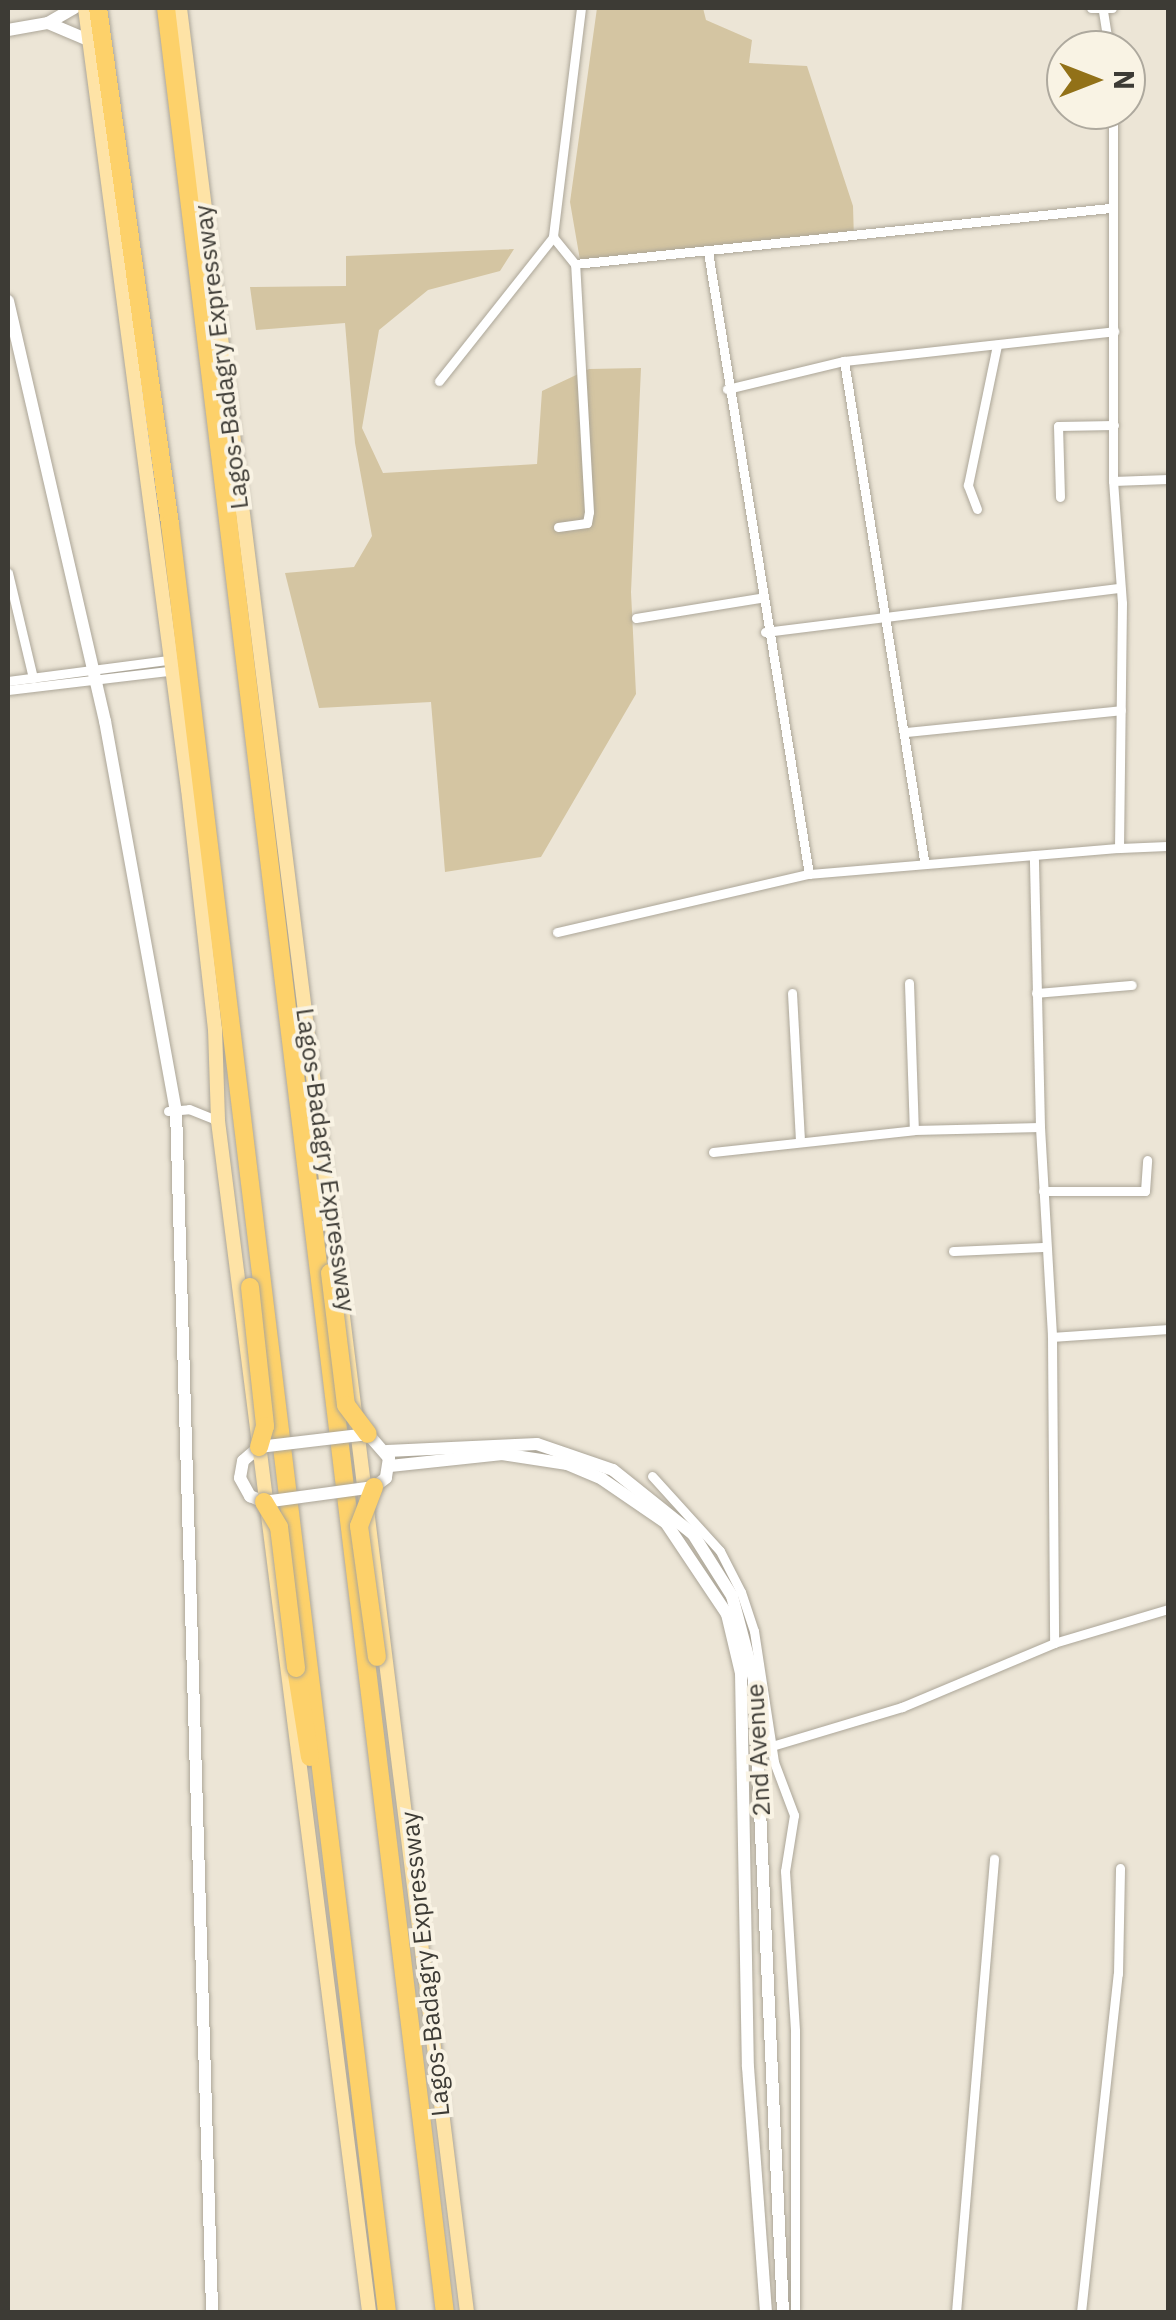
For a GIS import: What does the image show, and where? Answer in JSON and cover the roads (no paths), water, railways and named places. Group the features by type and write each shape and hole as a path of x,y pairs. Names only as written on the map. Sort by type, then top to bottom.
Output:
{"highway":[{"path":"98,8 222,952 387,2312"},
{"name":"Lagos-Badagry Expressway","path":"166,8 276,926 406,1953 445,2312"},
{"path":"276,926 330,1273 346,1405 368,1434"},
{"path":"222,952 265,1426 259,1447"},
{"path":"374,1487 360,1526 406,1953"},
{"path":"264,1502 278,1527 296,1668 344,1944"}],"main road":[{"path":"85,8 168,666 188,790 218,1121 369,2312"},
{"name":"Lagos-Badagry Expressway","path":"180,8 468,2312"}],"street":[{"path":"8,30 48,23 74,8"},
{"path":"439,381 553,237 581,8"},
{"path":"1091,8 1108,9"},
{"path":"48,23 88,40"},
{"path":"1112,130 1113,481 1120,588 1119,848"},
{"path":"575,264 1110,208"},
{"path":"553,237 575,264 589,512 588,523 558,527"},
{"path":"708,252 759,598 808,874"},
{"path":"8,302 91,676 172,1110 209,2312"},
{"path":"8,332 91,676"},
{"path":"726,389 844,361 1114,332"},
{"path":"976,510 968,485 997,345"},
{"path":"844,361 888,616 924,860"},
{"path":"1060,497 1058,426 1114,425"},
{"path":"1113,481 1168,480"},
{"path":"8,573 34,678"},
{"path":"766,632 1120,588"},
{"path":"636,618 759,598"},
{"path":"8,690 168,666"},
{"path":"8,681 91,676"},
{"path":"906,732 1120,710"},
{"path":"556,932 808,874 924,860 1168,846"},
{"path":"1034,855 1044,1247 1052,1337 1054,1644"},
{"path":"909,983 914,1130"},
{"path":"1036,993 1132,986"},
{"path":"792,994 800,1140"},
{"path":"172,1110 218,1121"},
{"path":"713,1152 914,1130 1040,1126"},
{"path":"1043,1191 1145,1191 1146,1160"},
{"path":"954,1250 1044,1247"},
{"path":"1052,1337 1168,1329"},
{"path":"368,1434 388,1451 390,1466 374,1487 264,1502 250,1496 240,1478 243,1461 259,1447 368,1434"},
{"name":"2nd Avenue","path":"388,1451 537,1444 614,1470 693,1534 715,1567 751,1654 789,2311"},
{"name":"2nd Avenue","path":"390,1466 534,1457 602,1478 646,1498 715,1587 741,1673 748,2067 766,2312"},
{"path":"652,1476 720,1551 741,1592 754,1631 772,1746 794,1815 785,1870 794,2031 789,2311"},
{"path":"772,1746 902,1707 1054,1644 1168,1609"},
{"path":"956,2312 994,1859"},
{"path":"1081,2312 1118,1974 1120,1868"}]}
